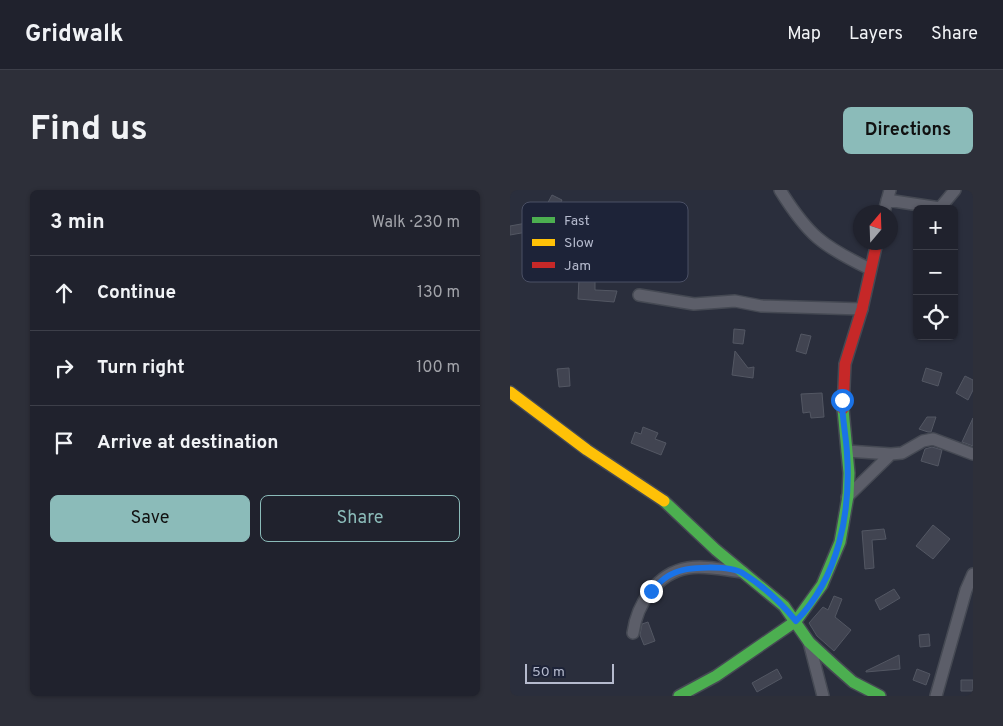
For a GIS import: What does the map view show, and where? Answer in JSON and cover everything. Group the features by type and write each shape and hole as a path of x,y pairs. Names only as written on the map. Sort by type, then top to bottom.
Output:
{"street":[{"path":"780,190 804,227 841,255 870,269"},
{"path":"889,195 940,208 955,190"},
{"path":"679,696 716,676 796,621 806,611 833,564 844,525 847,497 847,451 842,419 844,369 862,309 875,250"},
{"path":"639,295 694,304 735,301 761,306 862,309"},
{"path":"510,392 587,450 657,494 716,550 784,606 809,642 853,682 880,696"},
{"path":"847,451 891,454 908,451 923,441 933,439 973,454"},
{"path":"847,497 891,454"},
{"path":"633,633 642,602 671,574 688,568 712,568 743,572"},
{"path":"936,696 966,590 973,574"},
{"path":"809,642 823,696"}],"building":[{"path":"552,195 562,200 561,202 548,202"},
{"path":"522,224 522,233 510,235 510,226"},
{"path":"579,282 595,282 595,290 617,291 614,302 578,299"},
{"path":"734,329 745,330 743,344 733,343"},
{"path":"801,334 811,336 806,354 796,351"},
{"path":"735,351 748,368 754,367 753,378 732,375"},
{"path":"569,368 570,386 559,387 557,369"},
{"path":"926,368 942,373 938,386 922,381"},
{"path":"965,376 973,380 973,390 968,400 956,393"},
{"path":"822,393 824,417 811,418 810,412 803,413 801,394"},
{"path":"927,417 936,417 931,432 919,429"},
{"path":"973,418 973,446 962,442"},
{"path":"643,427 658,433 655,439 666,443 661,455 631,443 635,432 641,434"},
{"path":"932,447 942,450 938,466 921,461 925,449"},
{"path":"933,525 950,539 933,559 916,546"},
{"path":"884,529 886,539 872,540 874,568 865,569 862,531"},
{"path":"894,589 900,598 880,610 875,600"},
{"path":"834,596 842,599 835,617 851,630 834,651 817,636 809,623 823,607 828,610"},
{"path":"648,622 655,641 644,645 640,635 642,624"},
{"path":"929,634 930,646 920,647 919,635"},
{"path":"899,655 900,669 866,672 866,671"},
{"path":"777,669 782,678 757,692 752,683"},
{"path":"917,669 930,674 926,685 913,680"},
{"path":"961,680 973,680 973,691 961,691"}],"traffic: fast":[{"path":"679,696 716,676 796,621 822,585 840,542 848,496 849,473 843,409"},
{"path":"664,501 716,550 784,606 809,642 835,666 853,682 880,696"}],"traffic: slow":[{"path":"510,392 587,450 664,501"}],"traffic: jam":[{"path":"843,409 845,364 862,309 875,250"}],"route":[{"path":"651,591 671,574 688,568 712,568 743,572 784,606 796,621 806,611 833,564 844,525 847,497 847,451 842,419 842,400"}]}
